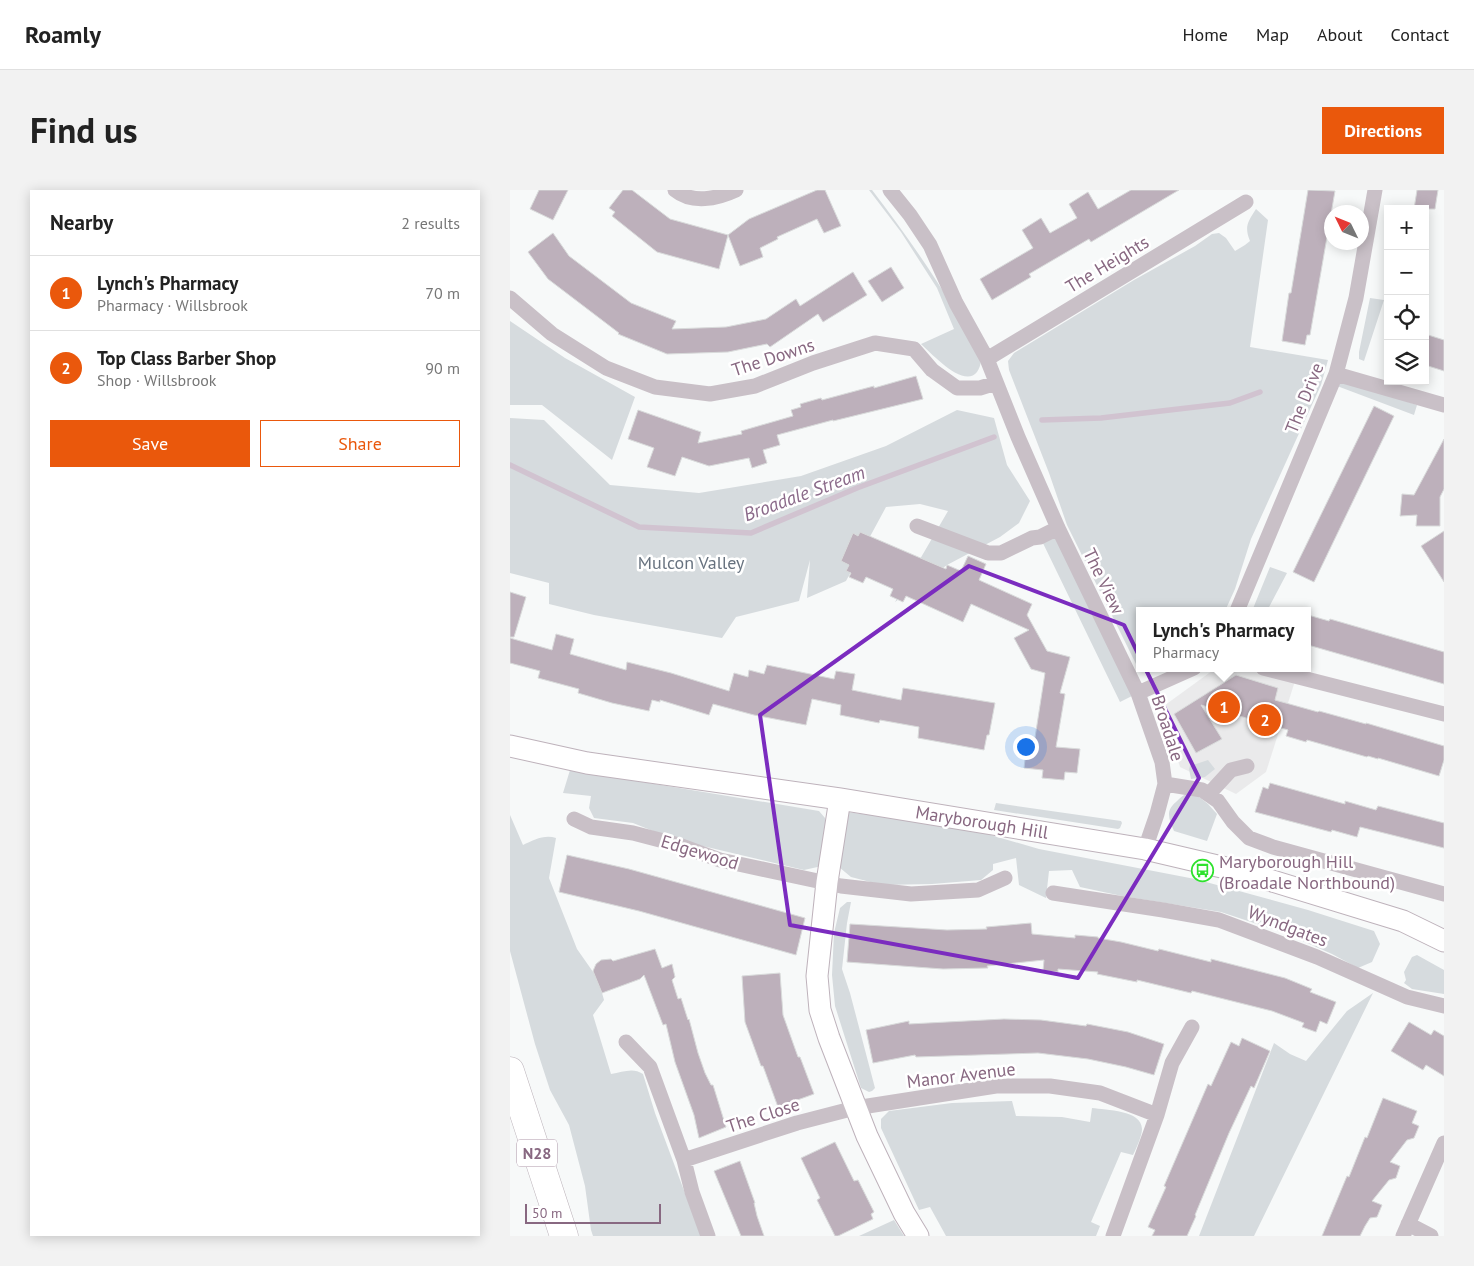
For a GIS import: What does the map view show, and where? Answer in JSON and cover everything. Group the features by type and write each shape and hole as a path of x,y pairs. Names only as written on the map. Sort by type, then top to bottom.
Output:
{"highway":[{"name":"N28","path":"510,1070 564,1236"}],"street":[{"path":"675,190 692,198 708,199 724,196 736,190"},
{"path":"890,190 930,245 956,303 987,358 996,383"},
{"name":"The Drive","path":"1239,607 1336,374 1356,298 1375,190"},
{"name":"The Heights","path":"987,358 1246,202"},
{"name":"The Downs","path":"510,298 552,334 606,368 655,387 710,394 755,386 813,363 876,343 914,349 932,370 957,388 980,388 996,383"},
{"path":"1336,374 1444,405"},
{"name":"The View","path":"996,383 1058,528 1129,678"},
{"path":"916,526 988,553 1001,552 1058,528"},
{"path":"1138,693 1185,672"},
{"path":"1279,672 1444,714"},
{"name":"Broadale","path":"1129,678 1138,693 1162,762 1165,784 1145,849"},
{"name":"Maryborough Hill","path":"510,746 587,763 840,799 1145,849 1243,872 1403,922 1444,941"},
{"path":"1209,794 1231,770 1247,766"},
{"path":"1165,784 1202,790 1209,794 1218,801 1233,822 1250,838 1273,847 1444,894"},
{"path":"840,799 827,882 817,976 820,1010 867,1136 904,1213 918,1236"},
{"name":"Edgewood","path":"574,819 591,827 633,833 679,845 720,860 841,886 911,894 978,890 1006,878"},
{"name":"Wyndgates","path":"1053,893 1219,920 1317,957 1407,997 1444,1006"},
{"path":"1113,1236 1157,1115 1172,1062 1192,1027"},
{"path":"626,1042 650,1067 684,1160 692,1192 708,1236"},
{"name":"Manor Avenue","path":"855,1108 996,1086 1050,1086 1100,1093 1157,1115"},
{"name":"The Close","path":"684,1160 797,1123 855,1108"},
{"path":"1431,1236 1406,1230 1444,1143"}],"highlighted area":[{"path":"969,566 1124,625 1199,778 1078,978 790,925 760,715"}],"shaded area":[{"path":"1210,672 1262,672 1295,681 1266,772 1236,794 1180,767 1161,708"}],"green space":[{"path":"869,190 872,190 914,247 970,336 981,361 977,372 971,376 964,376 948,368 921,344 954,329 937,288 901,232"},
{"path":"1256,209 1268,220 1250,347 1328,360 1321,385 1251,539 1235,589 1227,607 1136,607 1136,664 1067,525 1009,370 1008,361 1014,353 1134,280 1195,246 1212,234 1219,233 1226,238 1235,251 1250,241 1247,231 1251,217"},
{"path":"1370,298 1384,300 1364,361 1359,359"},
{"path":"510,321 565,358 635,397 612,460 542,405 510,405"},
{"path":"1344,380 1417,405 1414,415 1337,386"},
{"name":"Mulcon Valley","path":"957,410 994,418 1007,465 1030,501 1019,523 1000,537 947,565 895,602 948,511 920,504 886,507 846,581 807,598 810,560 799,601 736,617 722,638 594,615 549,604 549,583 510,573 510,418 544,420 610,485 699,493 801,476 886,446"},
{"path":"1058,528 1138,693 1120,702 1040,537"},
{"path":"1270,567 1287,573 1269,607 1254,607"},
{"path":"1208,760 1215,769 1205,777 1191,779 1190,766"},
{"path":"570,770 819,811 825,818 826,830 822,866 804,870 673,839 633,823 594,818 589,808 591,796 563,793"},
{"path":"1193,792 1217,814 1207,841 1174,831 1170,819 1169,812 1173,805 1183,796"},
{"path":"996,803 1121,821 1122,823 1118,829 994,810"},
{"path":"846,812 960,826 1039,849 1195,879 1308,910 1374,931 1380,944 1372,962 1358,968 1287,934 1221,912 1122,896 1080,887 1072,870 1049,871 1046,898 1019,885 1016,858 993,864 993,870 981,880 932,884 882,885 851,877 839,867"},
{"path":"510,815 523,845 543,837 556,838 549,878 577,949 598,979 604,1000 593,1015 611,1074 632,1070 643,1074 655,1113 701,1236 593,1236 585,1186 569,1125 550,1090 535,1044 510,951"},
{"path":"847,902 851,902 842,969 875,1088 869,1092 861,1088 835,1006 832,975 834,933 840,908"},
{"path":"1417,955 1444,970 1444,994 1412,989 1404,983 1406,980 1404,972 1412,957"},
{"path":"1373,993 1254,1236 1199,1236 1274,1043 1290,1054 1306,1061 1347,1011"},
{"path":"1012,1101 1016,1116 1062,1117 1090,1122 1092,1108 1122,1112 1136,1118 1140,1123 1141,1135 1133,1155 1121,1152 1091,1222 1100,1226 1096,1236 946,1236 930,1207 919,1210 881,1128 881,1119 889,1111 952,1103"},
{"path":"894,1220 904,1236 859,1236"}],"building":[{"path":"539,190 568,190 553,220 530,209"},
{"path":"623,190 632,190 670,219 728,235 719,269 657,252 612,216 615,212 609,208"},
{"path":"817,190 825,190 841,226 824,233 817,219 777,237 778,239 760,248 763,257 740,266 728,235 749,219"},
{"path":"1131,190 1179,190 1091,242 1089,239 1029,274 1031,277 992,300 980,279 1033,248 1022,230 1041,218 1050,233 1077,218 1069,204 1088,192 1098,209"},
{"path":"1308,190 1335,191 1333,205 1324,205 1325,250 1310,335 1307,335 1305,345 1282,341 1289,293 1291,293"},
{"path":"1417,190 1438,190 1435,209 1429,209 1429,205 1415,205"},
{"path":"553,233 569,256 631,303 676,321 672,329 726,327 766,319 796,299 800,306 853,272 867,295 823,322 818,314 770,347 767,344 728,352 667,354 618,334 548,279 528,252"},
{"path":"891,267 904,288 882,302 868,281"},
{"path":"1429,335 1444,340 1444,371 1429,366"},
{"path":"916,376 923,399 777,435 780,445 763,450 767,463 752,468 749,458 709,466 682,457 675,476 647,467 654,448 628,439 638,410 701,432 698,443 742,434 741,431 793,416 791,410 801,407 800,404 874,386 874,388"},
{"path":"1374,406 1394,416 1314,582 1293,572"},
{"path":"1444,439 1444,489 1440,497 1440,526 1416,526 1417,515 1400,516 1402,494 1414,495"},
{"path":"1444,531 1444,582 1421,546"},
{"path":"860,532 946,569 947,565 961,571 968,556 986,564 979,580 1032,604 1027,615 1047,651 1070,657 1060,693 1065,694 1056,747 1080,749 1077,773 1065,772 1064,780 1042,778 1043,770 1024,768 1027,743 1034,744 1045,673 1031,669 1014,638 1029,630 971,604 963,622 906,596 903,602 890,596 893,589 866,577 863,583 849,577 851,573 846,571 849,565 841,561 853,533 858,536"},
{"path":"510,592 526,597 514,637 510,637"},
{"path":"1311,616 1329,621 1330,619 1444,652 1444,684 1311,646"},
{"path":"556,634 574,639 570,654 626,670 627,662 729,691 734,673 748,677 749,670 764,674 767,665 834,679 836,671 855,674 852,690 901,700 903,688 995,703 989,735 987,735 984,750 918,738 919,727 880,720 879,723 840,715 841,705 812,699 806,725 754,715 713,704 709,715 660,700 660,702 652,700 649,711 612,703 578,693 579,689 538,678 540,671 510,663 510,638 552,650"},
{"path":"1236,675 1278,688 1275,700 1366,723 1444,746 1444,760 1439,776 1378,758 1367,757 1307,740 1306,742 1286,736 1288,730 1201,705 1222,739 1196,753 1174,714"},
{"path":"1270,783 1345,804 1345,801 1376,810 1378,806 1444,823 1444,848 1360,827 1357,837 1255,812 1263,787 1268,789"},
{"path":"567,855 629,869 805,918 796,955 639,911 559,892"},
{"path":"1031,923 1032,934 1075,938 1075,935 1098,937 1211,962 1211,959 1285,978 1312,989 1310,992 1336,1002 1327,1024 1320,1021 1316,1032 1302,1027 1304,1023 1272,1011 1192,991 1191,993 1137,980 1137,982 1097,974 1098,972 1058,969 1058,972 1043,971 1044,960 987,966 988,968 943,969 847,962 850,924 947,930 987,929 986,927"},
{"path":"655,949 662,968 672,964 675,977 672,980 678,999 681,998 689,1019 698,1053 705,1073 711,1085 713,1085 726,1127 699,1138 694,1115 675,1062 666,1024 663,1025 644,975 640,979 602,993 593,971 596,964 601,960 611,959 613,961"},
{"path":"780,973 783,1015 814,1094 778,1107 745,1022 742,976"},
{"path":"1004,1019 1041,1020 1086,1026 1087,1024 1128,1032 1164,1044 1154,1075 1088,1059 1038,1053 916,1057 915,1055 873,1063 866,1030 909,1021 909,1024"},
{"path":"1409,1022 1431,1035 1434,1030 1444,1036 1444,1076 1426,1065 1423,1070 1391,1051"},
{"path":"1242,1038 1270,1051 1254,1088 1251,1086 1229,1133 1187,1236 1152,1236 1155,1230 1148,1227 1208,1084 1211,1086 1231,1042 1239,1046"},
{"path":"1383,1098 1417,1111 1412,1123 1419,1126 1414,1138 1407,1140 1390,1162 1400,1166 1396,1178 1389,1180 1372,1201 1382,1205 1377,1217 1370,1218 1360,1236 1322,1236 1347,1176 1349,1177 1365,1137 1367,1138"},
{"path":"835,1142 854,1181 858,1180 874,1212 871,1214 873,1219 838,1236 835,1236 817,1200 820,1198 801,1158"},
{"path":"740,1161 764,1236 741,1236 714,1171"}],"waterway":[{"name":"Broadale Stream","path":"1042,420 1101,418 1230,403 1260,392"},
{"name":"Broadale Stream","path":"510,465 639,527 751,533 857,488 994,437"}],"place":[{"name":"Lynch's Pharmacy","path":"1224,707"},
{"name":"Top Class Barber Shop","path":"1265,720"},
{"name":"Maryborough Hill (Broadale Northbound)","path":"1203,871"}]}
